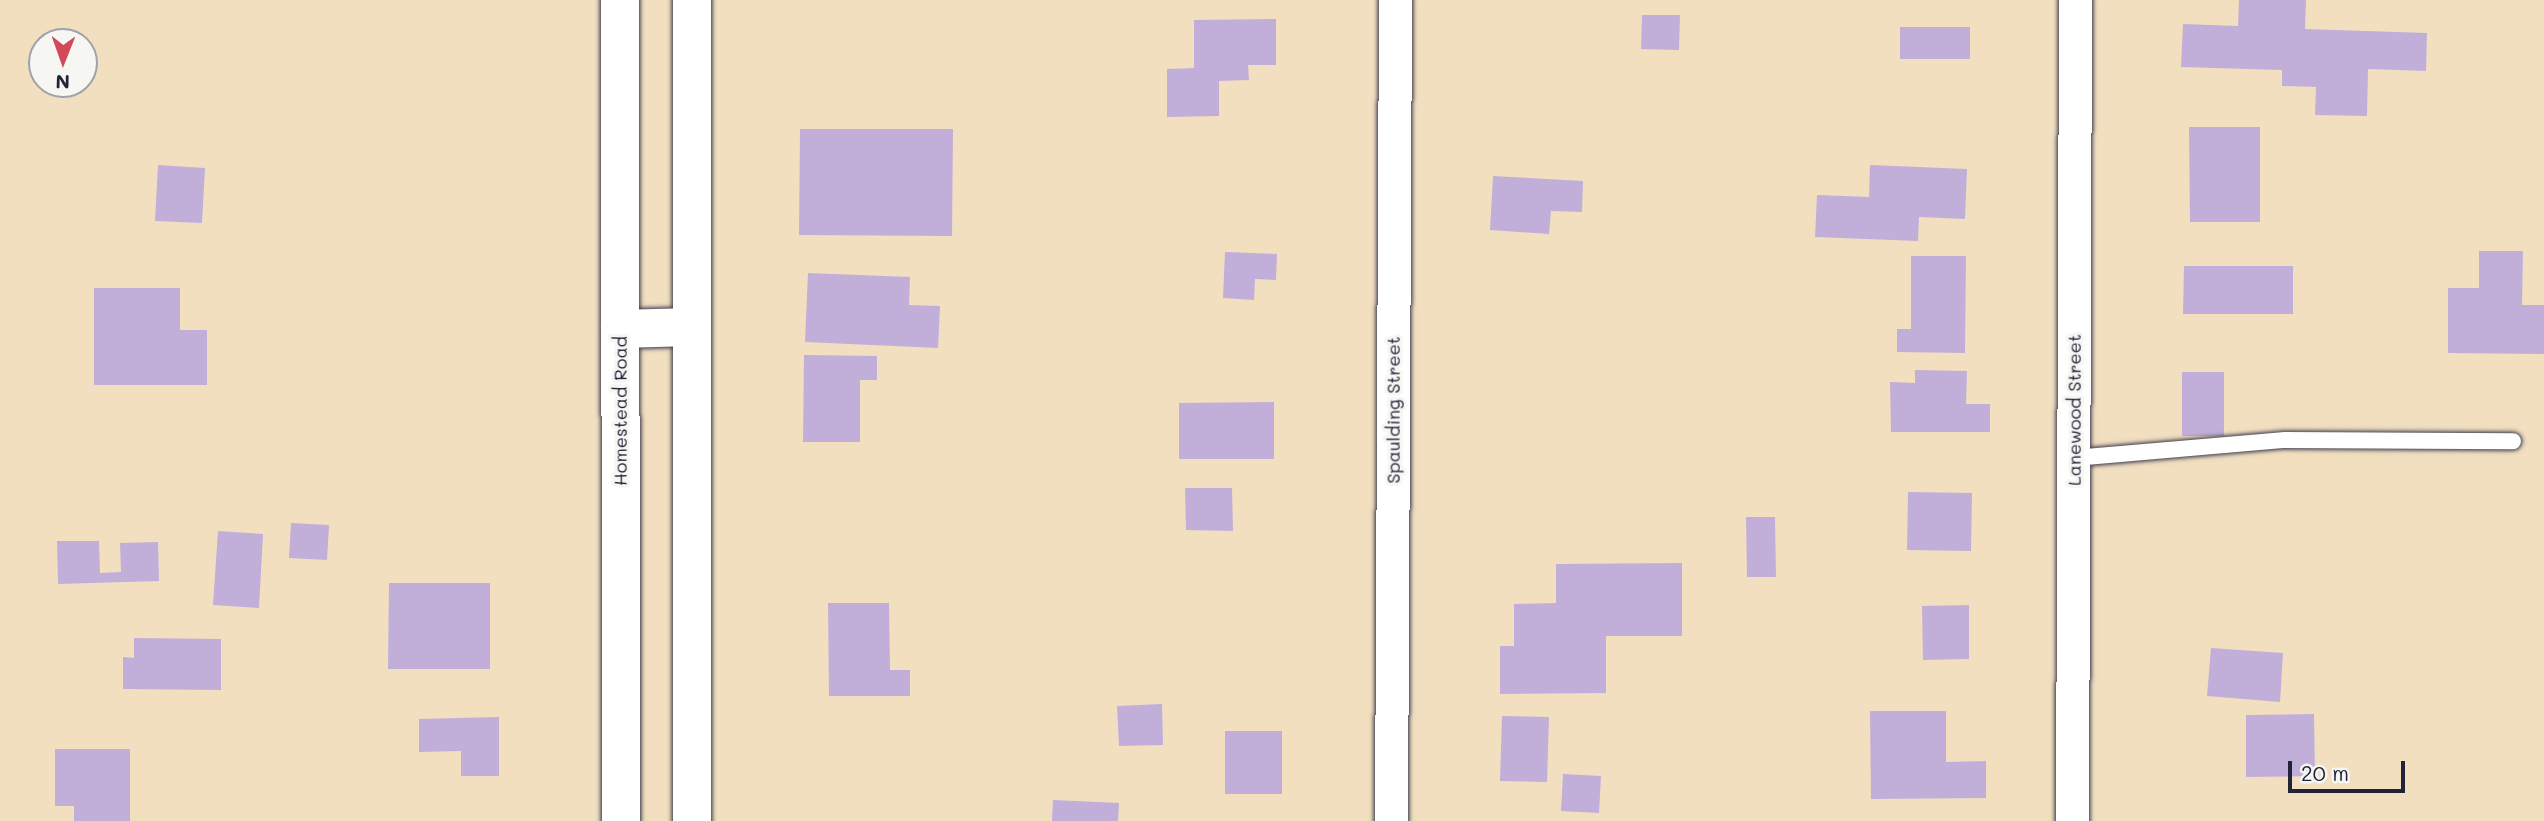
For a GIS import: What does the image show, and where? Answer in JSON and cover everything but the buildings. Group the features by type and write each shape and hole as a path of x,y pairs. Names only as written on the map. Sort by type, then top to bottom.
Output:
{"main road":[{"name":"Homestead Road","path":"620,0 621,821"},
{"path":"692,0 692,821"},
{"path":"620,329 691,327"}],"street":[{"name":"Spaulding Street","path":"1391,821 1395,0"},
{"name":"Lanewood Street","path":"2072,821 2076,0"}],"lane":[{"path":"2074,458 2286,440 2513,441"}]}
